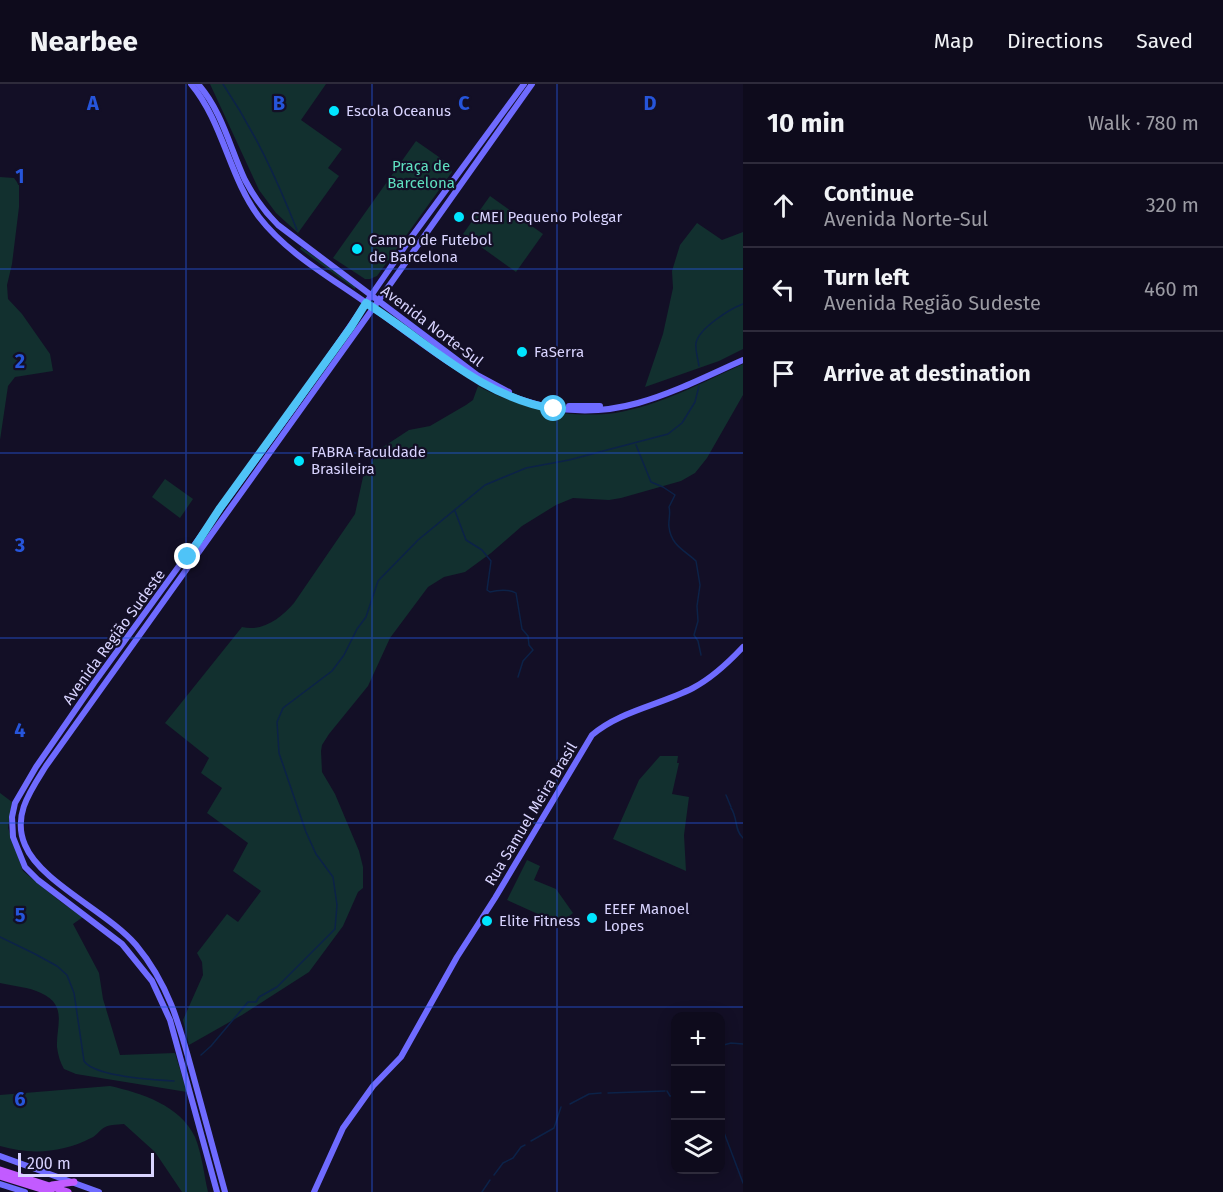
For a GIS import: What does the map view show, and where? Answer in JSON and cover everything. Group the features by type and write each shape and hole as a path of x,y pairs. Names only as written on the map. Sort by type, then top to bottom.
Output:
{"main road":[{"path":"0,1170 51,1189 74,1182"},
{"path":"0,1176 68,1192"}],"street":[{"name":"Avenida Norte-Sul","path":"191,84 205,103 236,174 258,215 293,249 366,303 452,365 496,391 554,409 594,410 636,404 660,396 743,358"},
{"name":"Avenida Norte-Sul","path":"198,84 211,100 245,180 265,211 293,238 372,294 489,383 520,397 556,405 604,406 637,400 662,392 743,358"},
{"name":"Avenida Região Sudeste","path":"218,1192 170,1020 152,981 122,944 30,873 20,859 15,846 12,827 15,803 52,744 293,409 410,239 524,84"},
{"name":"Avenida Região Sudeste","path":"225,1192 178,1018 164,985 147,959 126,934 47,873 34,860 25,846 21,826 25,799 58,749 194,562 532,84"},
{"path":"410,239 419,245"},
{"path":"401,252 409,257"},
{"path":"361,286 371,290 378,286"},
{"path":"387,287 389,309"},
{"path":"354,294 360,306 360,313"},
{"path":"364,320 378,316 386,317"},
{"name":"Rua Samuel Meira Brasil","path":"314,1192 336,1142 355,1110 377,1081 401,1057 457,957 495,898 592,735 612,721 693,687 724,667 743,647"},
{"path":"52,744 58,749"},
{"path":"0,1156 99,1192"},
{"path":"0,1184 25,1192"}],"green space":[{"path":"210,84 326,84 301,120 342,149 328,168 339,176 298,233 276,213 259,190"},
{"name":"Praça de Barcelona","path":"416,141 449,164 452,172 377,276 365,279 333,258"},
{"path":"0,177 14,178 19,185 19,207 7,285 8,299 22,314 50,354 53,371 15,377 8,386 0,440"},
{"path":"490,196 543,234 516,272 463,234"},
{"path":"697,223 722,240 743,232 743,349 719,361 645,387 663,334 673,288 672,271 680,245"},
{"path":"301,247 356,286 355,289 300,249"},
{"path":"743,364 743,395 707,458 695,473 681,481 621,498 609,500 573,498 556,505 522,526 465,572 444,577 428,587 390,638 368,686 322,745 322,772 335,794 359,851 363,867 363,888 358,892 343,926 309,972 242,1015 189,1045 183,1020 203,975 202,962 197,953 227,914 238,922 261,891 233,871 248,843 207,813 222,788 201,773 209,758 165,723 242,627 264,626 283,614 294,603 355,514 363,477 380,449 409,430 430,426 466,405 473,400 478,386 510,400 545,410 580,414 615,413 648,405 680,393"},
{"path":"165,479 193,499 180,518 152,497"},
{"path":"660,756 678,756 677,763 679,763 672,794 689,797 684,835 686,871 613,839 639,780"},
{"path":"0,793 12,802 8,828 23,871 83,917 73,924 99,973 103,999 120,1055 175,1053 187,1092 76,1074 64,1069 57,1047 59,1017 55,1004 36,991 0,983"},
{"path":"527,860 540,866 534,880 556,889 573,913 560,924 507,900"},
{"path":"110,1086 147,1097 180,1117 195,1137 208,1192 182,1192 155,1152 124,1124 107,1126 91,1138 58,1149 23,1151 0,1146 0,1095"}],"waterway":[{"path":"223,84 264,155 297,230"},
{"path":"699,366 696,352 698,337 716,320 743,304"},
{"path":"201,1055 248,1002 256,1002 259,997 277,987 335,929 337,905 333,877 316,854 306,832 279,753 277,722 283,708 332,671 344,655 366,617 378,581 418,540 485,485 526,468 569,460 668,434 682,423 695,402 699,386"},
{"path":"636,445 651,482 675,495 669,507 670,533 679,547 696,561 700,585 697,606 698,621 694,635 701,655"},
{"path":"455,511 466,540 482,550 491,561 487,590 516,593 522,629 528,636 529,645 533,650 523,661 518,677"},
{"path":"726,795 731,807"},
{"path":"731,808 738,831 743,838"},
{"path":"0,937 57,966 67,975 74,993 84,1061 90,1066 100,1071 126,1077 174,1081"},
{"path":"725,1045 743,1044"},
{"path":"608,1093 665,1091"},
{"path":"667,1091 671,1096"},
{"path":"570,1104 589,1094 601,1093"},
{"path":"531,1141 554,1128 561,1107"},
{"path":"725,1135 743,1183"},
{"path":"494,1175 503,1163 513,1158 525,1145"},
{"path":"482,1192 490,1180"}],"place":[{"name":"Escola Oceanus","path":"334,111"},
{"name":"CMEI Pequeno Polegar","path":"459,217"},
{"name":"Campo de Futebol de Barcelona","path":"357,249"},
{"name":"FaSerra","path":"522,352"},
{"name":"FABRA Faculdade Brasileira","path":"299,461"},
{"name":"EEEF Manoel Lopes","path":"592,918"},
{"name":"Elite Fitness","path":"487,921"}],"route":[{"path":"188,557 220,508 281,426 366,303 452,365 496,391 554,409"}]}
